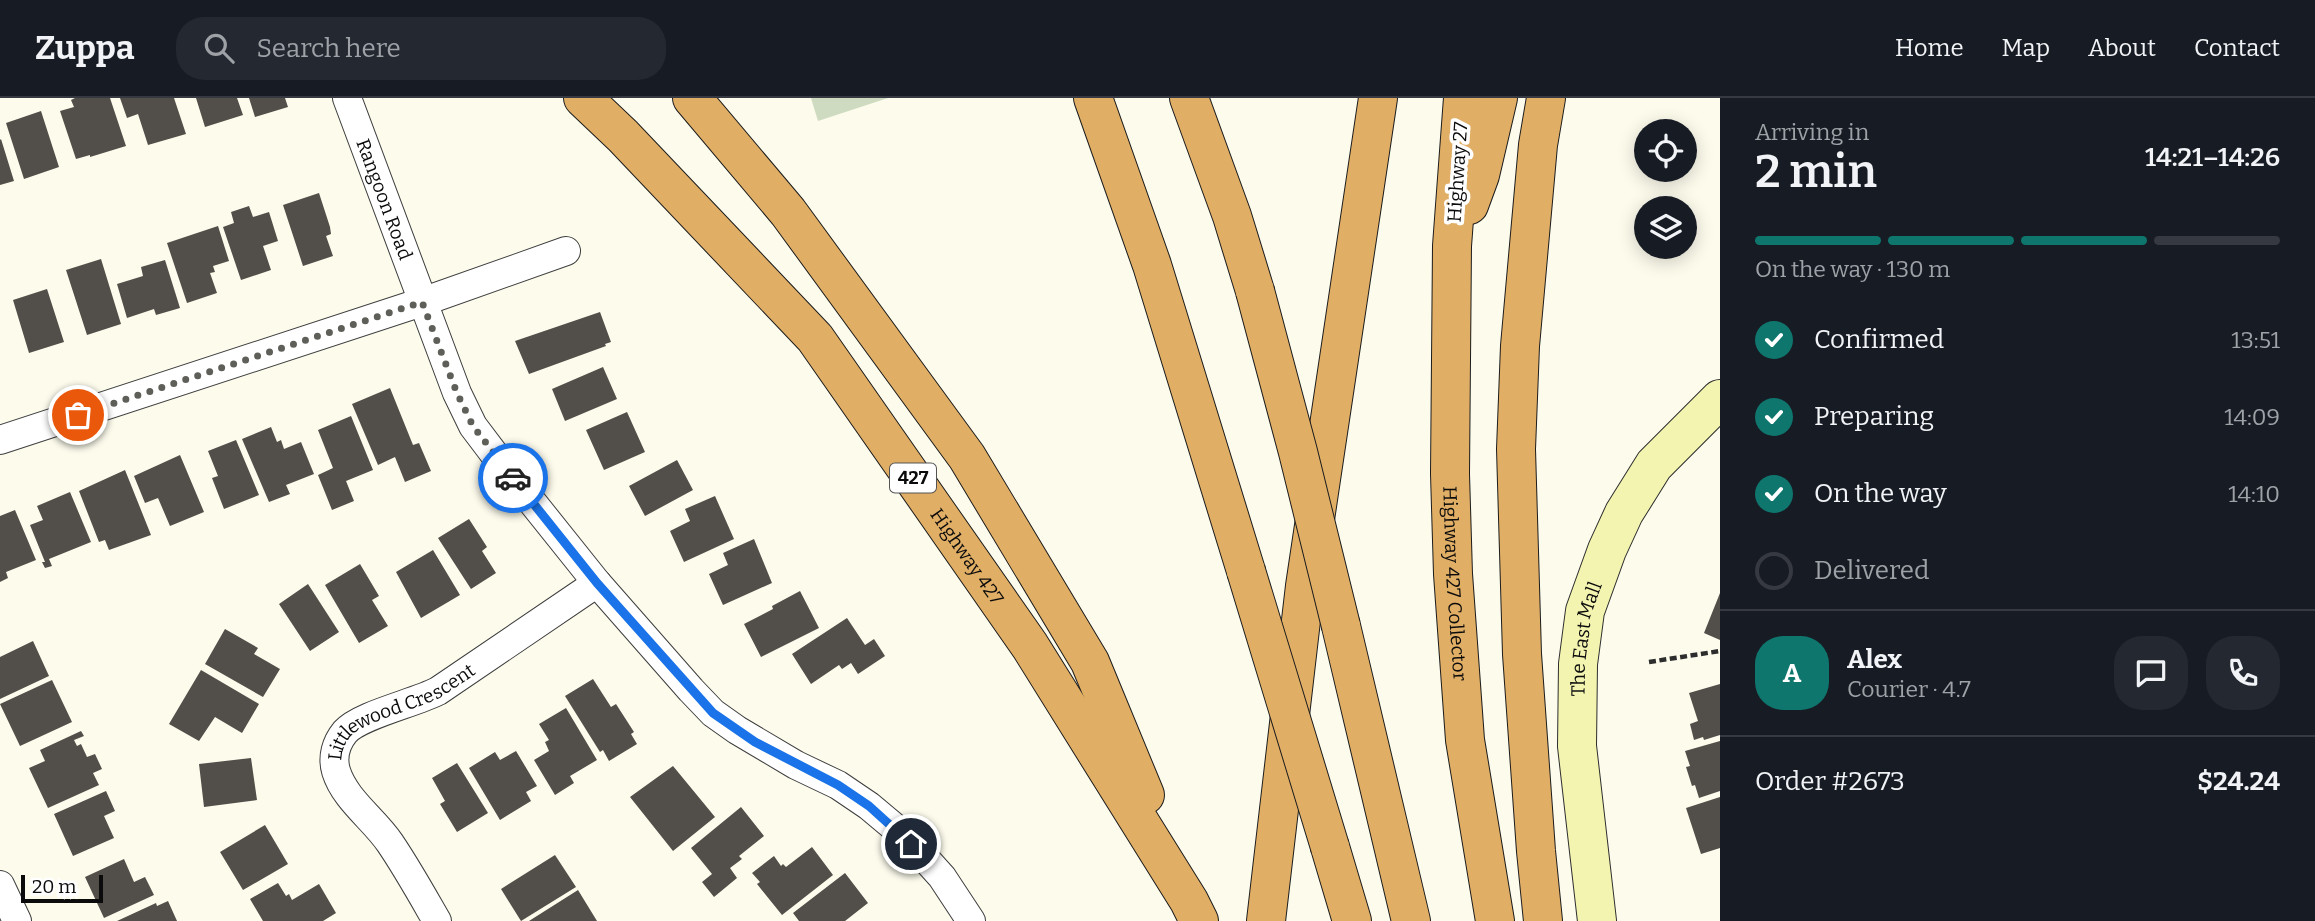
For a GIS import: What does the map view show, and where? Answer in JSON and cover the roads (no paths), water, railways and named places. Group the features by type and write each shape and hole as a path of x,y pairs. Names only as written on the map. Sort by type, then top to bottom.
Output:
{"highway":[{"name":"Highway 427","path":"583,98 623,136 815,338 1030,646 1194,911"},
{"path":"692,98 788,212 967,457 1090,662 1194,911"},
{"path":"1093,98 1123,177 1160,291 1352,921"},
{"path":"1189,98 1255,291 1295,440 1411,921"},
{"path":"1339,354 1353,98"},
{"path":"1266,921 1305,586 1378,98"},
{"name":"Highway 27","path":"1452,246 1463,98"},
{"path":"1452,246 1480,175 1498,98"},
{"path":"1543,921 1522,653 1516,449 1521,332 1538,145 1546,98"},
{"name":"Highway 427 Collector","path":"1452,246 1450,474 1459,680 1474,805 1495,921"}],"main road":[{"name":"The East Mall","path":"1597,921 1577,746 1578,664 1585,611 1607,550 1624,513 1654,465 1720,399"}],"street":[{"name":"Rangoon Road","path":"347,98 422,302 457,393 473,426 597,583 713,713 755,742 838,785 869,806 906,837 943,877 971,921"},
{"path":"0,440 422,302 566,251"},
{"name":"Littlewood Crescent","path":"437,921 389,842 343,788 336,770 334,750 346,730 363,720 418,701 438,691 597,583"},
{"path":"0,885 17,921"}]}
